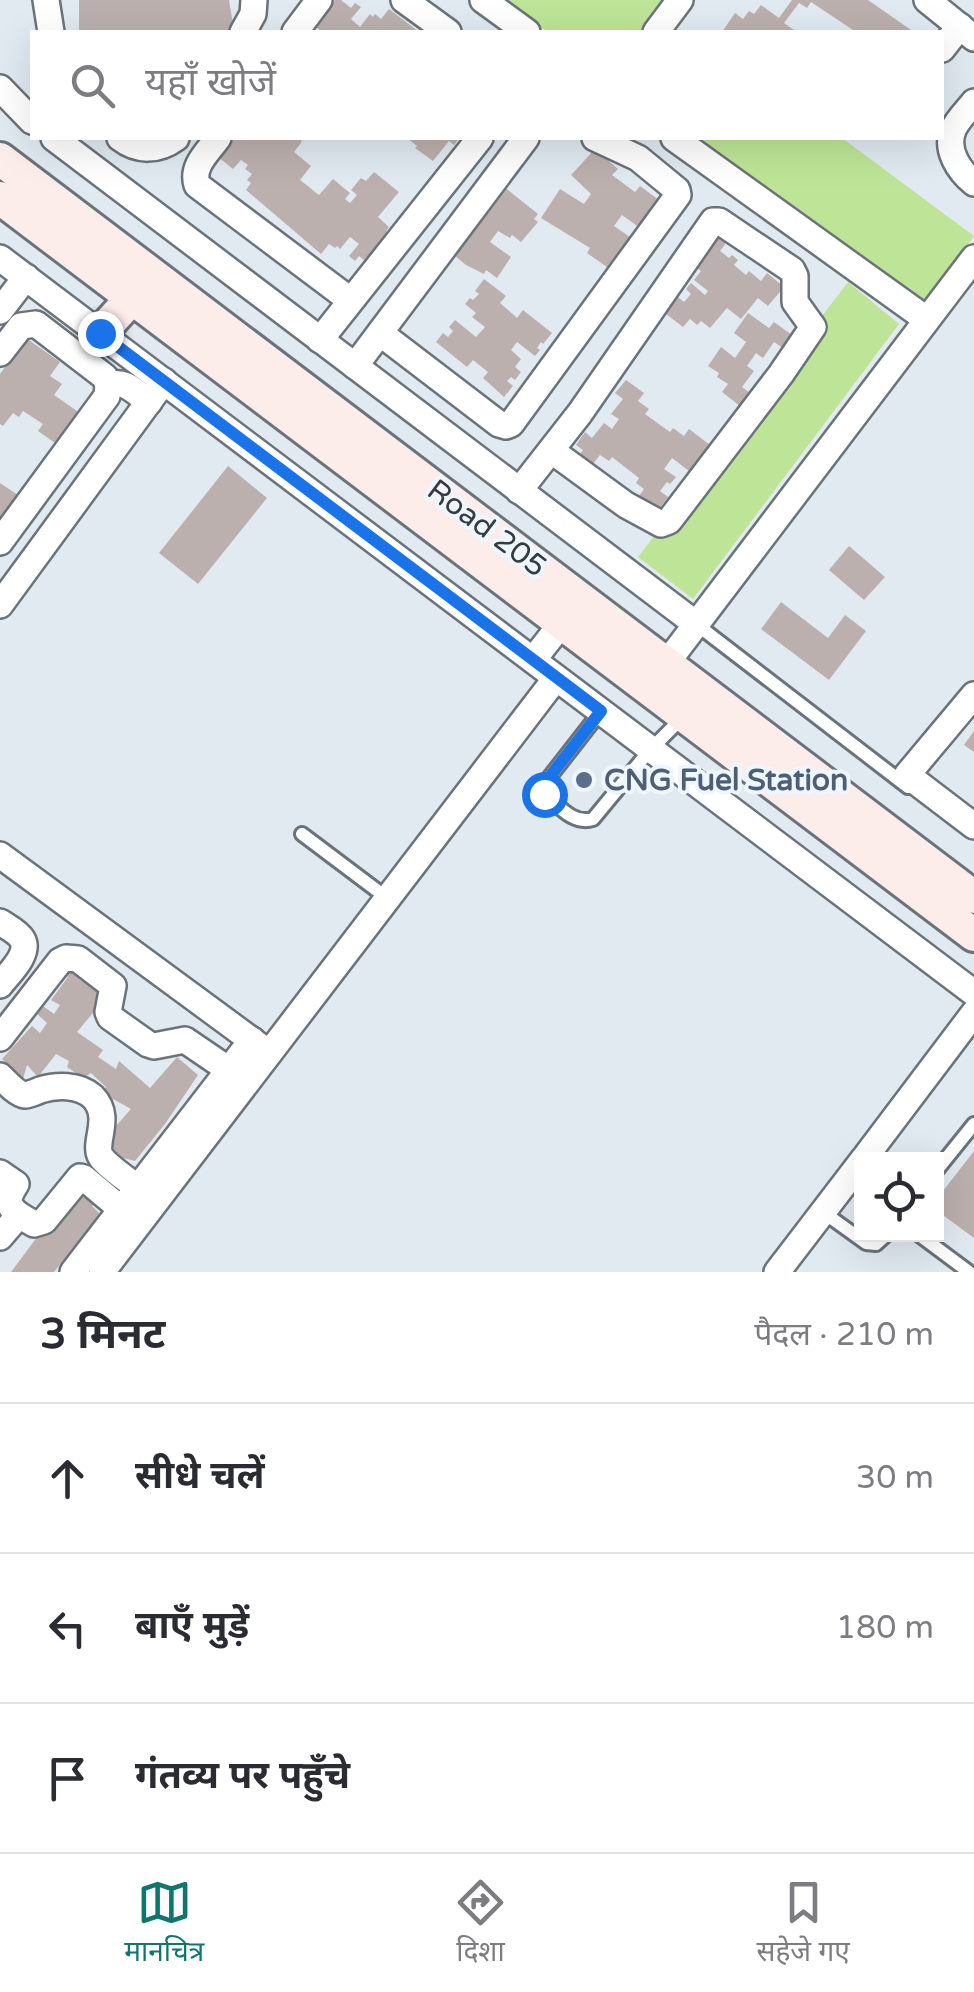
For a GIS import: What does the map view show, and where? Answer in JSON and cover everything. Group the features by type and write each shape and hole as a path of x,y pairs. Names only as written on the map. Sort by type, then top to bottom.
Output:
{"main road":[{"name":"Road 205","path":"0,159 974,897"},
{"name":"Road 205","path":"0,198 974,935"},
{"path":"100,333 132,298"}],"street":[{"path":"46,0 51,30"},
{"path":"245,30 253,14 254,0"},
{"path":"296,30 319,0"},
{"path":"404,0 445,30"},
{"path":"483,0 524,30"},
{"path":"658,30 680,0"},
{"path":"927,0 967,32 944,48"},
{"path":"0,88 30,119"},
{"path":"974,102 953,129 951,146 955,162 974,183"},
{"path":"57,140 696,624"},
{"path":"122,140 147,148 164,147 173,140"},
{"path":"217,140 196,168 196,184 350,300"},
{"path":"320,340 478,140"},
{"path":"355,366 525,140"},
{"path":"380,333 499,424 512,424 678,196 677,190 638,158 599,140"},
{"path":"677,140 926,320"},
{"path":"520,491 713,221 792,270 795,302 812,327 669,521 661,524 626,505 552,451"},
{"path":"0,258 100,333 156,392 533,660 974,993"},
{"path":"666,664 974,258"},
{"path":"2,305 26,278"},
{"path":"0,353 20,326 36,324 104,377 108,385 107,396 0,542"},
{"path":"108,385 124,383 156,392"},
{"path":"0,605 156,392"},
{"path":"533,660 562,623"},
{"path":"102,1272 261,1046 388,898 556,678"},
{"path":"974,694 907,775 942,808 974,826"},
{"path":"0,855 261,1046"},
{"path":"0,922 22,938 24,946 23,955 0,985"},
{"path":"0,1038 60,962 72,958 112,986 110,1016 148,1044 184,1040 228,1070"},
{"path":"868,1152 974,1014"},
{"path":"73,1272 228,1070 261,1046"},
{"path":"0,1076 21,1094 58,1086 82,1090 93,1098 102,1120 98,1146 101,1157 138,1188"},
{"path":"777,1272 854,1171"},
{"path":"0,1173 16,1184 9,1194 10,1208 34,1224 44,1221 80,1177 121,1209"},
{"path":"0,1237 19,1215"}],"lane":[{"path":"696,624 942,808 974,837"},
{"path":"601,711 548,779 544,794 577,820 586,822 593,819 684,716"},
{"path":"302,834 388,898"},
{"path":"944,1162 974,1124"},
{"path":"823,1212 854,1234"},
{"path":"929,1242 969,1272"}],"green space":[{"path":"505,0 666,0 643,30 545,30"},
{"path":"702,140 845,140 974,236 923,304"},
{"path":"848,282 899,324 693,599 638,557"}],"building":[{"path":"79,0 229,0 234,30 79,30"},
{"path":"335,0 341,0 351,8 355,3 361,7 351,19 360,27 370,14 381,19 389,9 416,30 320,30 315,26"},
{"path":"792,0 868,0 911,30 853,30 811,2 807,8 799,3 784,23 794,30 723,30 735,13 743,19 761,5 779,18"},
{"path":"224,140 302,140 294,152 311,166 300,180 319,195 333,179 350,193 345,199 350,203 357,195 351,190 361,178 366,181 374,172 399,192 378,217 396,239 372,267 359,256 355,261 349,256 359,244 350,237 340,249 329,244 321,254 246,190 252,174 245,169 248,165 241,160 233,169 213,153"},
{"path":"410,140 458,140 454,145 449,141 433,161"},
{"path":"595,149 618,169 612,175 635,192 640,186 659,200 640,228 622,215 614,226 630,237 607,267 587,253 590,248 541,218 560,189 584,204 591,194 571,175"},
{"path":"503,186 538,214 534,219 538,222 521,242 498,231 490,242 511,257 497,278 486,270 484,274 466,265 454,255"},
{"path":"713,232 726,243 720,251 738,260 734,265 746,275 749,271 761,281 767,273 784,287 768,306 758,298 741,319 727,308 710,328 690,319 683,327 661,310 674,294 684,302 691,294 686,289 691,283 705,295 708,291 694,280 704,260 696,253"},
{"path":"484,279 506,296 500,303 517,318 523,310 552,333 541,342 535,356 517,342 511,350 521,359 515,367 521,372 515,380 511,377 507,381 513,386 504,397 483,378 488,372 473,360 467,367 436,342 443,333 448,337 455,320 476,337 485,327 472,317 476,313 465,304 479,294 475,291"},
{"path":"748,313 769,328 774,322 792,335 783,348 774,342 763,358 756,353 747,366 754,371 742,387 750,393 740,406 722,392 728,384 708,366 721,347 735,358 746,342 734,333"},
{"path":"26,338 60,362 50,376 62,384 54,395 87,418 65,450 38,431 43,424 23,411 19,417 13,413 3,426 0,424 0,374"},
{"path":"626,380 644,393 638,401 649,409 645,414 670,432 673,428 684,436 689,429 710,445 689,471 672,458 664,469 676,477 660,491 668,497 658,510 639,496 644,489 636,483 639,478 612,457 609,461 600,455 593,464 580,454 583,450 576,445 585,432 592,438 604,423 612,429 619,419 611,414 623,399 615,393"},
{"path":"228,466 267,498 198,584 159,553"},
{"path":"0,483 24,499 0,529"},
{"path":"849,546 885,577 864,600 829,570"},
{"path":"781,602 828,638 845,615 866,631 829,680 761,629"},
{"path":"974,731 974,752 964,745"},
{"path":"70,960 108,995 77,1032 103,1050 98,1057 116,1069 119,1061 150,1088 177,1057 198,1075 135,1161 115,1156 107,1136 131,1109 102,1093 106,1087 91,1073 83,1078 67,1067 69,1061 56,1054 38,1077 27,1065 23,1079 2,1059 32,1026 40,1033 47,1023 36,1013 43,1006 54,1014 60,1005 51,1000 68,977 59,972"},
{"path":"974,1151 974,1238 944,1216 944,1190"},
{"path":"73,1189 83,1198 89,1191 99,1198 92,1206 100,1214 54,1272 11,1272"}],"place":[{"name":"CNG Fuel Station","path":"584,780"}],"route":[{"path":"100,333 601,711 548,779 544,794"}]}
